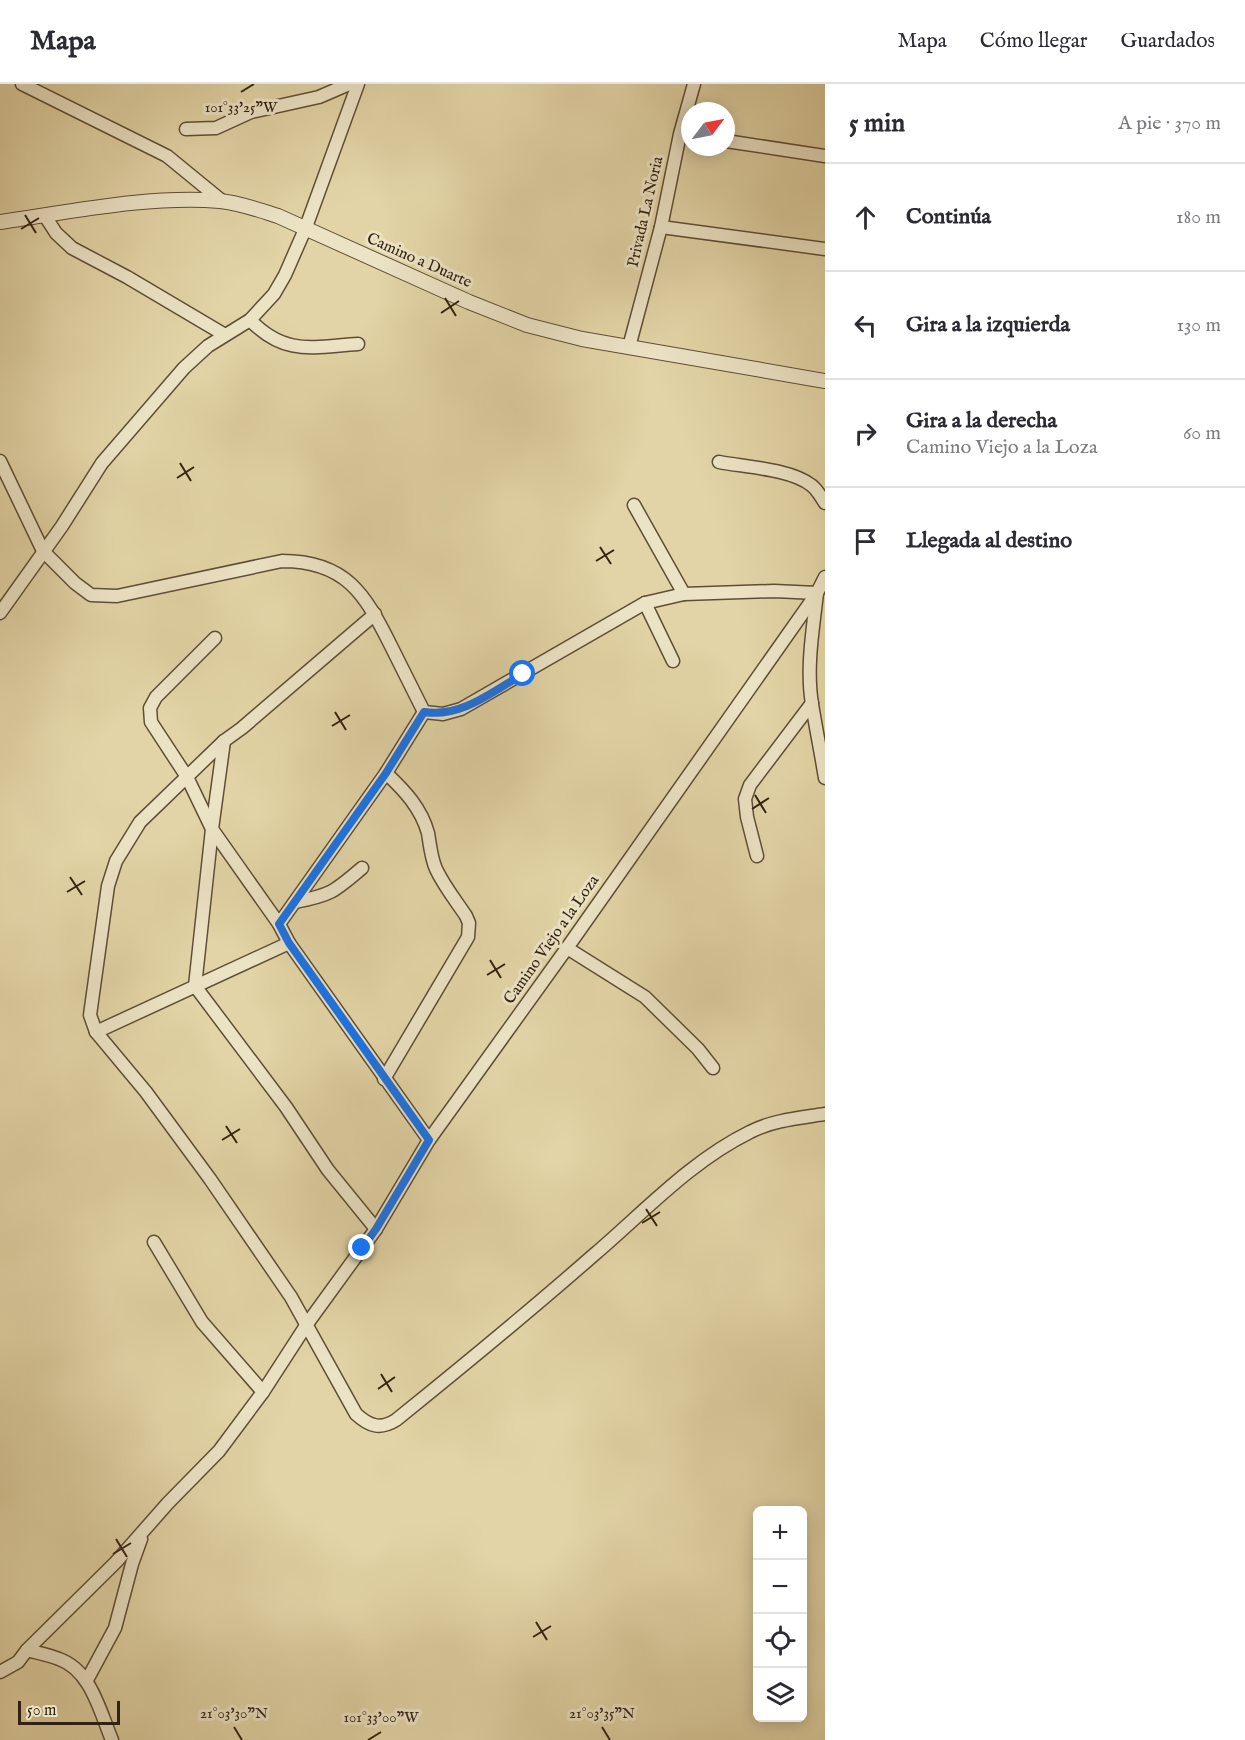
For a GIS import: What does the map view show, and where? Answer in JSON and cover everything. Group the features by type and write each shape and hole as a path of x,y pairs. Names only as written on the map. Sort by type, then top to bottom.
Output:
{"street":[{"path":"22,84 167,156 222,201"},
{"path":"186,129 216,128 251,112 319,98 349,84"},
{"path":"2,608 62,526 102,463 183,368 195,356 250,320 274,294 306,227 358,84"},
{"name":"Privada La Noria","path":"691,102 694,84"},
{"path":"735,142 825,156"},
{"name":"Privada La Noria","path":"629,347 681,150"},
{"name":"Camino a Duarte","path":"0,222 160,202 222,201 252,207 306,227 469,302 527,325 582,339 825,381"},
{"path":"45,216 56,233 72,248 127,277 225,335"},
{"path":"661,227 825,249"},
{"path":"250,320 272,339 286,345 306,347 358,344"},
{"path":"0,461 43,551 75,583 91,595 117,596 282,561 301,561 324,567 347,580 362,595 375,614 424,712"},
{"path":"719,462 800,478 811,484 825,503"},
{"path":"634,505 684,594"},
{"name":"Camino Viejo a la Loza","path":"144,1533 168,1503 219,1450 263,1392 307,1324 376,1229 429,1140 817,593 825,577"},
{"path":"424,712 443,714 461,710 645,603 684,594 774,591 817,593 812,637 812,703 822,732 825,778"},
{"path":"645,603 673,661"},
{"path":"375,614 243,728 224,741 140,822 116,861 108,886 90,1009 96,1032 146,1092 210,1179 307,1324 356,1414 374,1426 386,1426 396,1420 707,1158 750,1132 775,1122 825,1114"},
{"path":"215,638 156,697 150,708 151,722 187,777 212,829 279,924 289,943 429,1140"},
{"path":"757,856 745,799 750,785 812,703"},
{"path":"279,924 386,773 424,712"},
{"path":"224,741 195,986 286,1107 328,1170 376,1229"},
{"path":"384,1079 468,937 469,923 437,871 427,831 418,809 411,798 386,773"},
{"path":"295,902 334,892 362,868"},
{"path":"96,1032 289,943"},
{"path":"567,948 645,997 691,1041 713,1068"},
{"path":"154,1242 202,1322 263,1392"},
{"path":"0,1672 18,1662 27,1650 144,1533"},
{"path":"87,1680 115,1628 132,1564 144,1533"},
{"path":"27,1650 69,1663 87,1680 112,1740"}],"route":[{"path":"362,1248 376,1229 429,1140 289,943 279,924 386,773 424,712 443,714 461,710 523,674"}]}
